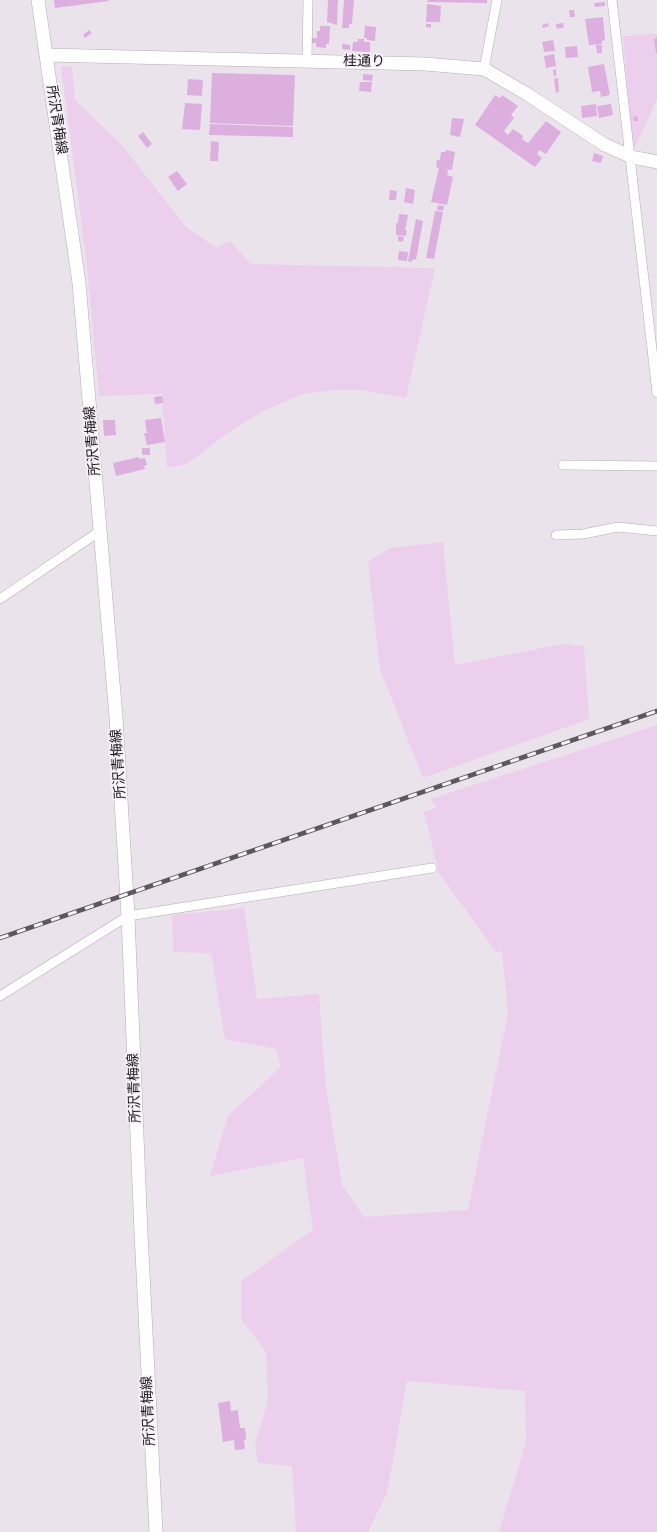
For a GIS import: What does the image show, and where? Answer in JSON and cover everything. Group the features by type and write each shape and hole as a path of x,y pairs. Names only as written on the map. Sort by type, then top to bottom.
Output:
{"main road":[{"name":"所沢青梅線","path":"38,0 79,283 116,717 128,916 142,1265 156,1532"},
{"name":"桂通り","path":"46,55 425,64 484,69 527,94 605,145 632,157 657,162"}],"street":[{"path":"307,61 308,0"},
{"path":"484,69 497,0"},
{"path":"612,0 628,145 632,157 630,166 657,394"},
{"path":"563,464 657,466"},
{"path":"556,535 583,534 618,527 657,531"},
{"path":"0,599 100,531"},
{"path":"0,996 128,916 432,868"}],"shaded area":[{"path":"657,34 657,99 636,145 633,148 623,36"},
{"path":"61,66 72,67 75,100 122,145 186,227 216,248 230,241 251,264 435,268 406,398 358,390 335,390 303,394 265,410 229,432 187,464 167,468 162,394 99,396 87,266"},
{"path":"443,542 455,665 563,644 584,646 589,719 423,778 380,669 368,562 390,548"},
{"path":"657,725 657,1532 499,1532 526,1442 525,1391 407,1381 387,1493 368,1532 294,1532 296,1531 292,1466 258,1463 255,1443 268,1401 266,1352 241,1319 241,1281 313,1230 303,1158 210,1176 228,1116 281,1067 276,1049 225,1039 211,953 173,952 172,915 244,908 257,999 319,994 325,1080 342,1185 364,1217 468,1210 508,1013 502,951 496,952 439,873 424,812 437,808 431,799"}],"building":[{"path":"54,0 108,0 109,1 55,8"},
{"path":"328,0 338,0 337,25 327,22"},
{"path":"344,0 354,0 352,24 349,24 349,28 342,28"},
{"path":"428,0 487,0 487,3 427,2"},
{"path":"605,2 605,6 595,7 594,3"},
{"path":"427,4 441,6 440,22 426,22"},
{"path":"569,10 574,10 575,17 570,17"},
{"path":"603,17 605,40 602,41 602,44 589,45 585,19"},
{"path":"548,23 549,26 543,28 542,25"},
{"path":"563,23 564,27 557,29 556,24"},
{"path":"426,24 431,24 431,28 426,27"},
{"path":"320,26 330,26 329,44 326,44 326,48 316,47 316,43 310,43 310,38 317,38 317,31 320,31"},
{"path":"365,26 376,27 375,41 364,38"},
{"path":"89,30 92,33 85,38 83,35"},
{"path":"657,38 657,53 656,53 654,39"},
{"path":"358,39 364,39 364,42 370,42 370,52 352,51 353,42 357,42"},
{"path":"553,40 555,51 544,52 542,42"},
{"path":"342,44 350,45 350,50 342,49"},
{"path":"596,45 602,45 602,53 597,53"},
{"path":"577,46 578,57 566,58 565,47"},
{"path":"554,54 556,66 546,68 544,56"},
{"path":"604,64 610,95 601,97 600,91 592,92 588,67"},
{"path":"556,69 556,76 554,76 553,70"},
{"path":"212,73 295,75 293,126 210,123"},
{"path":"363,74 373,75 372,81 363,80"},
{"path":"558,78 559,92 556,93 554,79"},
{"path":"188,79 203,80 202,96 187,95"},
{"path":"360,82 372,82 371,92 359,91"},
{"path":"495,95 500,98 502,95 518,106 511,115 514,118 504,131 508,135 513,129 523,136 522,139 528,143 546,121 561,132 546,154 540,150 537,154 542,158 535,167 475,125"},
{"path":"185,103 202,104 200,130 182,129"},
{"path":"596,104 597,116 582,118 581,106"},
{"path":"611,104 613,115 599,118 597,106"},
{"path":"637,116 638,121 634,121 633,117"},
{"path":"452,118 464,119 460,137 450,135"},
{"path":"210,124 293,127 293,137 209,135"},
{"path":"143,132 152,144 147,148 138,136"},
{"path":"211,141 219,142 218,161 210,161"},
{"path":"446,150 455,152 452,170 443,169 448,170 447,175 453,177 447,205 431,202 439,168 436,167 437,160 440,160 441,152 445,152"},
{"path":"594,153 603,156 601,163 592,161"},
{"path":"177,171 187,184 178,191 168,177"},
{"path":"406,188 415,190 413,204 404,202"},
{"path":"390,190 397,191 396,200 389,200"},
{"path":"438,205 444,206 443,211 437,210"},
{"path":"435,211 443,212 434,259 426,258"},
{"path":"399,214 408,215 405,230 407,231 406,236 396,235 396,223 398,223"},
{"path":"416,219 423,221 416,260 413,259 412,262 408,261"},
{"path":"398,236 404,237 403,242 398,241"},
{"path":"399,251 408,252 407,261 398,260"},
{"path":"162,396 163,403 155,404 154,397"},
{"path":"161,418 165,442 147,445 144,433 147,433 145,420"},
{"path":"103,420 115,420 116,435 104,436"},
{"path":"142,448 150,448 150,455 142,455"},
{"path":"139,457 139,459 145,458 147,465 144,466 145,469 116,476 113,463"},
{"path":"230,1401 231,1411 238,1410 240,1428 245,1428 245,1449 235,1450 234,1440 223,1442 218,1403"}],"railway":[{"path":"0,938 657,711"}]}
